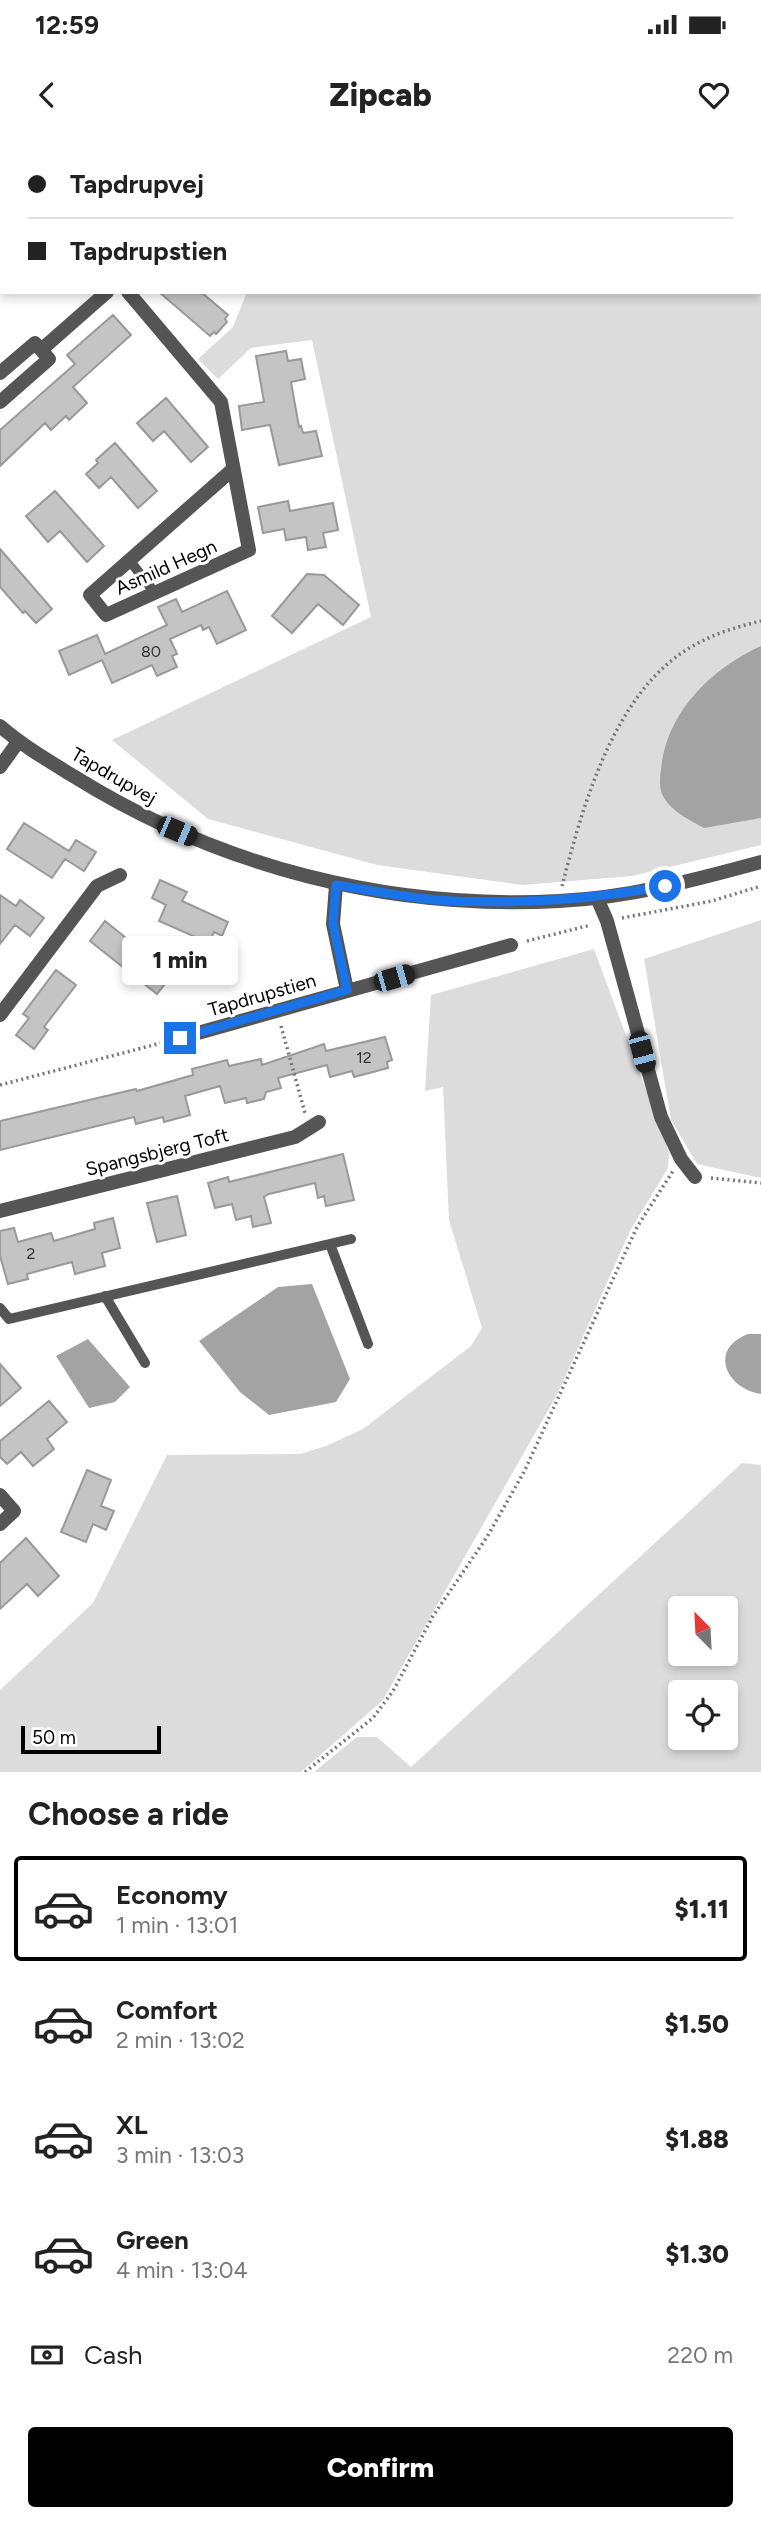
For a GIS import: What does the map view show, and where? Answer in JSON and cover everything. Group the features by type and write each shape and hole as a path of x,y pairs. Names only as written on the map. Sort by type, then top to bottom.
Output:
{"street":[{"path":"41,349 105,294"},
{"name":"Asmild Hegn","path":"130,294 221,402 249,550 106,615 90,595 232,470"},
{"path":"0,373 35,343 49,359 0,402"},
{"name":"Tapdrupvej","path":"0,726 18,742 126,808 227,853 336,885 435,900 558,901 597,898 688,882 761,862"},
{"path":"0,767 18,742"},
{"path":"0,1015 97,886 120,875"},
{"path":"336,885 333,924 347,990"},
{"path":"597,898 607,921 661,1117 681,1159 695,1177"},
{"name":"Tapdrupstien","path":"180,1038 511,945"},
{"name":"Spangsbjerg Toft","path":"0,1211 295,1137 315,1124"},
{"path":"0,1495 14,1511 0,1524"}],"lane":[{"path":"130,561 155,593"},
{"path":"0,1308 9,1319 351,1239"},
{"path":"330,1244 368,1343"},
{"path":"105,1296 145,1363"}],"path":[{"path":"558,901 578,824 602,761 632,706 658,673 690,648 730,628 761,621"},
{"path":"511,945 607,921 712,901 761,886"},
{"path":"277,1011 303,1109 315,1124"},
{"path":"0,1085 180,1038"},
{"path":"305,1772 373,1718 393,1691 433,1616 487,1537 524,1472 637,1227 681,1159"},
{"path":"695,1177 761,1182"}],"shaded area":[{"path":"246,294 761,294 761,845 632,876 522,885 377,865 208,819 112,740 371,617 312,340 251,348 218,379 198,359 233,327"},
{"path":"761,646 761,818 704,828 675,810 662,794 662,761 667,742 685,707 697,692 727,666"},
{"path":"761,920 761,1178 697,1164 671,1120 644,959"},
{"path":"594,949 665,1141 669,1153 668,1168 630,1231 558,1393 383,1700 301,1772 0,1772 0,1690 93,1603 167,1455 300,1454 326,1446 363,1429 471,1346 482,1328 449,1220 443,1087 425,1091 431,995"},
{"path":"312,1284 350,1379 336,1402 269,1415 240,1392 199,1341 278,1287"},
{"path":"748,1334 761,1334 761,1394 739,1385 726,1368 728,1349"},
{"path":"88,1339 130,1387 115,1402 89,1408 56,1356"},
{"path":"742,1463 761,1465 761,1772 314,1772 357,1737 377,1737 411,1767"}],"building":[{"path":"161,294 203,294 228,315 225,319 227,322 216,334 214,332 210,336"},
{"path":"113,315 131,335 73,387 87,403 69,420 66,416 51,430 45,423 0,466 0,430 75,364 67,355"},
{"path":"286,351 288,361 301,359 305,379 291,382 299,427 301,426 303,433 316,431 322,456 279,465 270,425 242,430 239,406 264,402 256,356"},
{"path":"166,398 208,447 191,462 164,431 153,441 137,423"},
{"path":"115,443 157,491 138,508 111,477 99,488 86,474 98,463 96,460"},
{"path":"55,491 104,546 87,562 60,531 48,542 26,516"},
{"path":"288,501 290,511 333,503 338,530 323,533 326,547 308,550 306,537 286,540 284,529 263,533 258,507"},
{"path":"0,549 52,609 36,623 25,611 23,613 0,587"},
{"path":"307,574 324,575 359,605 343,625 318,604 292,633 272,616"},
{"path":"227,591 246,630 217,644 209,627 203,630 201,625 170,639 177,654 172,656 177,667 157,676 152,665 112,683 102,660 69,675 59,651 97,635 105,654 167,625 158,607 176,599 182,612"},
{"path":"24,823 69,851 76,840 96,852 84,871 65,859 52,878 7,849"},
{"path":"160,880 187,892 182,901 228,922 222,936 214,932 209,943 159,921 166,905 152,898"},
{"path":"0,895 16,906 20,900 44,918 30,936 15,925 0,944"},
{"path":"105,921 172,975 157,994 90,941"},
{"path":"56,970 76,985 44,1027 48,1030 34,1049 16,1035 29,1018 23,1014"},
{"path":"385,1037 392,1060 387,1062 388,1068 354,1077 352,1071 330,1077 327,1065 278,1078 281,1088 266,1092 264,1099 247,1103 246,1098 225,1103 220,1086 185,1096 190,1115 164,1122 163,1117 136,1124 134,1117 0,1150 0,1121 136,1089 137,1091 193,1075 192,1069 227,1060 229,1066 261,1059 262,1065 324,1044 326,1051"},
{"path":"343,1154 354,1200 326,1206 324,1196 318,1198 315,1183 269,1194 264,1197 271,1223 253,1227 251,1216 236,1220 232,1204 215,1208 208,1183 228,1177 229,1182"},
{"path":"177,1196 186,1235 157,1242 147,1203"},
{"path":"113,1218 120,1248 102,1253 105,1266 75,1274 72,1262 27,1274 28,1279 8,1284 0,1256 0,1231 14,1228 18,1242 51,1233 54,1241 95,1229 94,1223"},
{"path":"0,1364 21,1388 0,1406"},
{"path":"49,1401 67,1422 47,1439 54,1449 33,1466 21,1452 7,1464 0,1457 0,1441"},
{"path":"87,1470 111,1480 101,1506 114,1511 106,1530 93,1524 86,1542 61,1532"},
{"path":"26,1538 59,1576 38,1596 27,1584 0,1609 0,1563"}],"route":[{"path":"180,1038 347,990 333,924 336,885 435,900 558,901 597,898 665,886"}]}
